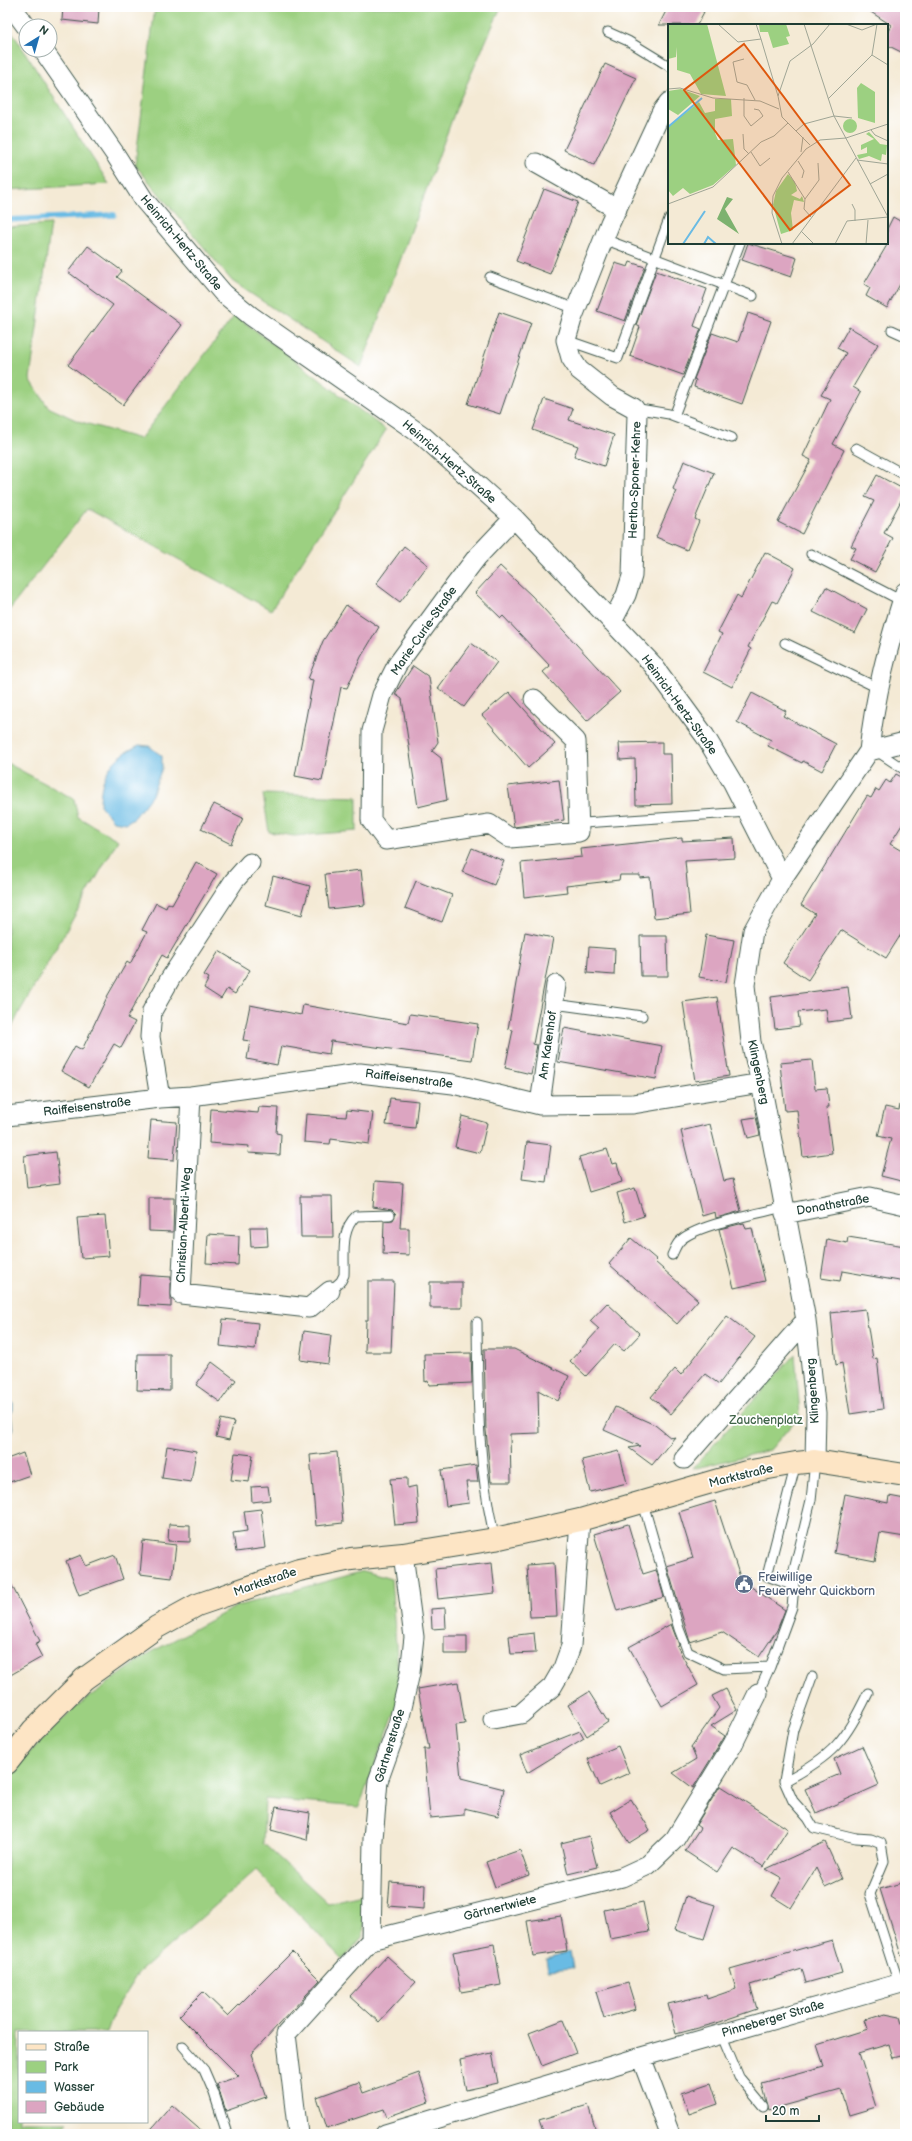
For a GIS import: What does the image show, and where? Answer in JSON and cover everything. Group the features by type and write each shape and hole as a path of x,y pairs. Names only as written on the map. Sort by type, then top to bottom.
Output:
{"main road":[{"name":"Marktstraße","path":"7,1764 33,1730 84,1679 157,1627 197,1605 299,1570 351,1559 403,1554 495,1539 580,1520 746,1472 806,1462 905,1475"}],"street":[{"path":"12,7 20,18"},
{"name":"Heinrich-Hertz-Straße","path":"48,58 144,200 223,293 251,316 424,436 514,518 653,665 704,736 748,812 782,879"},
{"path":"566,340 576,309 604,239 662,111 668,103"},
{"path":"536,163 617,209"},
{"name":"Hertha-Sponer-Kehre","path":"566,340 571,358 579,370 612,396 634,408 637,414 638,427 632,576 626,595 612,622"},
{"name":"Marie-Curie-Straße","path":"514,518 477,557 454,587 397,665 382,695 372,731 371,820 386,840 489,824 510,838 579,832 576,741 534,699"},
{"path":"904,597 887,650 878,688 874,707 871,750 905,742"},
{"name":"Klingenberg","path":"806,1462 816,1413 806,1320 761,1083 751,1042 746,985 754,931 782,879 871,750"},
{"path":"160,1098 150,1038 152,1011 170,979 234,881 250,863"},
{"name":"Am Katenhof","path":"540,1105 555,994"},
{"name":"Raiffeisenstraße","path":"7,1116 160,1098 192,1096 360,1073 452,1084 540,1105 632,1104 761,1083"},
{"name":"Christian-Alberti-Weg","path":"192,1096 180,1294 309,1308 330,1291"},
{"name":"Donathstraße","path":"785,1211 870,1197 905,1205"},
{"path":"684,1459 806,1320"},
{"path":"493,1719 521,1714 552,1687 563,1668 571,1646 580,1520"},
{"name":"Gärtnerstraße","path":"371,1940 373,1839 378,1781 398,1725 410,1673 414,1637 403,1554"},
{"name":"Gärtnertwiete","path":"371,1940 622,1877 648,1864 675,1839 733,1744 758,1693"},
{"path":"298,2134 286,2034 371,1940"},
{"name":"Pinneberger Straße","path":"385,2134 642,2057 902,1983"},
{"path":"642,2057 670,2134"}],"lane":[{"path":"608,32 628,41 668,65"},
{"path":"566,340 618,358 668,223"},
{"path":"604,239 753,296"},
{"path":"674,416 740,244"},
{"path":"490,278 576,309"},
{"path":"892,330 905,336"},
{"path":"634,408 674,416 732,438"},
{"path":"856,448 905,475"},
{"path":"811,554 904,597"},
{"path":"785,643 878,688"},
{"path":"871,750 905,770"},
{"path":"584,823 748,812"},
{"path":"555,994 642,1016"},
{"path":"672,1256 679,1241 692,1233 725,1222 785,1211"},
{"path":"330,1291 341,1281 344,1275 346,1230 350,1222 356,1216 390,1215"},
{"path":"477,1322 479,1436 485,1498 495,1539"},
{"path":"758,1693 770,1667 792,1607 794,1586 793,1574 810,1500 806,1462"},
{"path":"794,1586 767,1576 806,1462"},
{"path":"643,1503 679,1629 688,1652 724,1669 770,1667"},
{"path":"812,1677 793,1730 784,1781 793,1801 808,1818 814,1828 856,1838 871,1838 881,1843 884,1861 870,1894 902,1983"},
{"path":"784,1781 813,1766 828,1755 849,1730 868,1693"},
{"path":"722,2034 739,2077 764,2106"},
{"path":"183,2046 204,2070 214,2093 227,2134"}],"green space":[{"path":"155,7 501,7 457,106 361,367 232,281 135,165"},
{"path":"7,24 18,41 18,58 29,58 109,184 7,190"},
{"path":"51,224 30,379 48,407 78,421 140,439 235,315 386,430 271,610 87,509 7,613 7,227"},
{"path":"7,763 74,799 78,817 118,840 19,1013 7,1038"},
{"path":"263,794 357,797 357,831 294,836 269,832"},
{"name":"Zauchenplatz","path":"795,1354 800,1415 770,1450 692,1469"},
{"path":"364,1571 391,1579 400,1698 359,1807 265,1799 263,1843 328,1903 366,1894 363,1936 343,1960 256,1870 138,1973 115,2010 107,2031 18,2031 18,2123 67,2123 57,2134 7,2134 7,1780 14,1768 73,1709 148,1654 237,1606"}],"water":[{"path":"139,745 149,746 162,756 162,768 152,795 135,817 126,823 113,821 100,805 102,784 109,768 122,756"},
{"path":"7,1395 13,1403 13,1410 11,1414 13,1430 9,1436 7,1436"},
{"path":"570,1952 573,1968 548,1970 546,1958"}],"building":[{"path":"63,7 99,7 98,24 62,20"},
{"path":"668,7 694,7 704,12 698,24 659,25"},
{"path":"863,7 905,7 905,54 888,46 888,32 891,25"},
{"path":"605,64 636,78 594,165 564,150"},
{"path":"544,189 578,202 550,274 516,261"},
{"path":"893,217 905,224 905,275 887,308 866,296 870,288 864,284 888,244 888,227"},
{"path":"748,244 797,258 791,277 742,260"},
{"path":"88,246 122,271 117,277 182,325 123,405 68,365 113,305 68,272"},
{"path":"630,262 645,267 625,321 597,311 615,263 628,267"},
{"path":"656,271 707,289 694,326 701,329 683,375 630,356 640,327 636,325"},
{"path":"499,312 531,323 500,414 468,404"},
{"path":"748,313 771,321 742,404 694,387 696,380 694,379 712,333 738,342"},
{"path":"849,327 878,344 853,387 861,392 833,444 844,450 802,534 778,522 811,460 803,456 830,399 821,395 846,353 837,348"},
{"path":"544,399 573,409 569,420 614,435 604,466 574,456 578,446 533,430"},
{"path":"684,461 714,473 695,519 699,521 687,550 656,537 676,491 673,489"},
{"path":"877,475 905,490 905,493 884,533 893,538 875,572 850,559 856,548 851,546 874,501 865,497"},
{"path":"404,546 428,565 400,602 376,584"},
{"path":"765,552 795,568 777,603 772,601 748,647 751,649 732,687 703,672 722,634 718,632 737,595 741,598"},
{"path":"500,566 532,596 620,692 587,721 543,672 550,666 503,616 501,618 475,593"},
{"path":"826,587 867,609 855,633 813,612"},
{"path":"346,605 379,627 361,657 347,688 341,687 322,781 295,776 313,680 308,679 323,641"},
{"path":"471,643 497,662 464,707 438,688"},
{"path":"413,666 429,677 438,742 432,751 441,758 447,800 418,807 402,699 395,694"},
{"path":"509,692 555,744 528,768 482,715"},
{"path":"752,693 786,711 783,716 836,744 822,771 768,746 771,740 737,722"},
{"path":"662,742 662,754 671,754 672,804 636,805 635,759 620,760 619,743"},
{"path":"896,774 905,779 905,820 890,844 905,853 905,928 886,958 841,930 808,980 783,963 815,914 801,905 867,796 871,798 876,789 879,791 886,780 890,783"},
{"path":"559,780 564,820 514,827 508,786"},
{"path":"214,804 243,818 231,844 201,829"},
{"path":"682,838 682,841 734,838 735,858 685,861 690,914 654,918 650,877 640,878 640,875 620,875 619,880 566,886 567,892 524,897 521,863 582,857 581,849"},
{"path":"472,848 504,861 494,885 462,872"},
{"path":"196,862 217,874 167,958 162,955 127,1018 135,1022 121,1048 114,1044 89,1087 61,1071 75,1046 82,1050 108,995 127,962 130,964 147,932 142,930 156,903 166,908 168,903 172,905"},
{"path":"361,870 365,905 329,909 325,874"},
{"path":"273,876 310,886 302,915 266,905"},
{"path":"416,881 452,895 442,922 405,908"},
{"path":"525,932 553,938 533,1044 537,1045 531,1074 505,1068 513,1030 508,1029"},
{"path":"706,935 734,940 726,982 699,977"},
{"path":"640,936 667,936 668,976 641,976"},
{"path":"589,947 615,949 614,975 587,973"},
{"path":"219,951 250,970 235,994 227,989 221,999 204,988 209,978 204,975"},
{"path":"848,987 852,1019 828,1022 826,1009 798,1012 800,1026 775,1029 771,997"},
{"path":"717,997 729,1076 695,1081 683,1002"},
{"path":"250,1005 301,1015 303,1005 408,1023 410,1014 478,1024 472,1060 331,1041 329,1054 281,1046 277,1065 247,1059 250,1041 243,1040"},
{"path":"564,1028 662,1046 656,1079 558,1062"},
{"path":"812,1060 815,1089 827,1088 829,1107 826,1107 832,1153 803,1157 797,1110 785,1111 780,1063"},
{"path":"390,1098 418,1101 415,1128 386,1125"},
{"path":"900,1105 905,1105 905,1182 881,1176 891,1139 878,1136 885,1107 899,1110"},
{"path":"259,1107 278,1108 276,1133 281,1134 280,1155 248,1153 249,1146 209,1143 211,1109 258,1113"},
{"path":"347,1110 373,1113 369,1144 331,1139 330,1144 304,1142 306,1114 346,1117"},
{"path":"462,1116 487,1123 480,1153 455,1147"},
{"path":"756,1117 760,1135 748,1138 743,1119"},
{"path":"151,1120 177,1122 174,1160 148,1158"},
{"path":"710,1124 724,1181 733,1179 741,1211 716,1218 715,1212 702,1216 681,1131"},
{"path":"527,1142 551,1145 546,1182 522,1179"},
{"path":"607,1149 612,1164 617,1163 622,1182 589,1192 579,1157"},
{"path":"56,1152 60,1184 27,1188 24,1156"},
{"path":"375,1181 403,1183 400,1228 409,1228 409,1255 383,1254 384,1221 393,1220 396,1214 392,1210 373,1207"},
{"path":"635,1188 644,1216 625,1222 617,1193"},
{"path":"300,1196 332,1196 333,1237 301,1237"},
{"path":"149,1198 174,1198 173,1232 149,1231"},
{"path":"105,1216 109,1256 81,1258 77,1218"},
{"path":"744,1223 746,1229 752,1228 765,1281 734,1288 719,1229"},
{"path":"250,1227 267,1227 268,1246 251,1247"},
{"path":"208,1234 239,1236 238,1265 206,1263"},
{"path":"848,1237 905,1246 905,1282 842,1271 840,1281 821,1278 827,1239 847,1243"},
{"path":"631,1238 657,1260 655,1262 698,1300 677,1324 609,1264"},
{"path":"140,1275 171,1277 171,1307 138,1305"},
{"path":"368,1281 394,1281 391,1352 365,1352 366,1320 368,1320"},
{"path":"430,1282 462,1282 462,1308 430,1308"},
{"path":"607,1303 640,1334 624,1351 615,1344 586,1376 570,1361 599,1329 590,1321"},
{"path":"865,1309 873,1359 877,1358 883,1409 850,1414 842,1363 836,1365 831,1313"},
{"path":"727,1316 755,1337 719,1384 705,1374 671,1414 651,1397 675,1369 681,1375"},
{"path":"223,1319 258,1323 255,1350 220,1346"},
{"path":"304,1331 331,1335 328,1364 300,1360"},
{"path":"484,1349 514,1349 569,1376 558,1401 538,1390 539,1433 510,1434 511,1482 491,1482 486,1430"},
{"path":"471,1353 472,1383 429,1385 428,1381 425,1382 424,1354"},
{"path":"138,1354 170,1354 170,1391 137,1390"},
{"path":"212,1362 236,1380 220,1402 196,1385"},
{"path":"615,1407 655,1425 671,1438 675,1437 652,1465 629,1448 640,1446 604,1430"},
{"path":"221,1419 234,1422 229,1440 216,1437"},
{"path":"167,1446 196,1451 191,1482 162,1478"},
{"path":"619,1451 627,1483 590,1492 582,1460"},
{"path":"337,1452 343,1523 316,1526 310,1455"},
{"path":"23,1453 30,1475 7,1483 7,1459"},
{"path":"235,1453 253,1455 249,1482 231,1480"},
{"path":"476,1465 478,1482 466,1482 469,1503 446,1506 441,1470"},
{"path":"407,1478 407,1488 416,1486 419,1523 395,1525 390,1479"},
{"path":"268,1486 270,1500 252,1502 251,1487"},
{"path":"845,1494 888,1503 889,1496 905,1499 905,1537 880,1533 875,1561 834,1553"},
{"path":"715,1501 741,1580 785,1610 777,1630 759,1657 722,1632 690,1642 667,1566 693,1558 679,1512"},
{"path":"261,1509 266,1548 236,1552 233,1533 247,1531 244,1511"},
{"path":"169,1524 190,1525 190,1542 168,1541"},
{"path":"628,1524 643,1574 656,1570 664,1597 617,1611 594,1534"},
{"path":"143,1541 176,1545 172,1578 140,1574"},
{"path":"81,1555 86,1566 115,1555 123,1579 79,1595 66,1561"},
{"path":"492,1563 495,1593 438,1599 435,1569"},
{"path":"554,1563 557,1616 530,1617 527,1565"},
{"path":"7,1576 40,1641 35,1644 42,1657 7,1677"},
{"path":"445,1608 446,1628 432,1629 431,1609"},
{"path":"671,1624 679,1645 677,1646 698,1685 662,1706 629,1647"},
{"path":"534,1633 536,1653 511,1654 509,1636"},
{"path":"444,1636 467,1636 467,1654 444,1654"},
{"path":"458,1682 465,1724 456,1725 461,1778 504,1789 498,1816 464,1808 464,1815 430,1818 424,1749 429,1749 418,1689"},
{"path":"726,1689 737,1710 711,1726 725,1736 693,1788 673,1773 696,1759 691,1747 719,1708 712,1696"},
{"path":"589,1692 608,1722 587,1736 568,1705"},
{"path":"580,1731 584,1738 527,1773 520,1755"},
{"path":"618,1746 629,1773 600,1786 588,1759"},
{"path":"862,1746 879,1785 816,1813 805,1789 840,1774 834,1759"},
{"path":"720,1786 788,1829 764,1867 733,1848 717,1872 685,1851 700,1828 696,1825"},
{"path":"631,1799 650,1830 629,1843 610,1812"},
{"path":"276,1807 310,1813 307,1840 271,1830"},
{"path":"589,1836 597,1867 568,1874 561,1843"},
{"path":"825,1842 842,1879 825,1887 816,1868 791,1908 772,1896 782,1878 766,1869"},
{"path":"520,1850 529,1875 495,1887 486,1862"},
{"path":"390,1882 425,1885 424,1909 388,1906"},
{"path":"905,1882 905,1954 901,1955 880,1889"},
{"path":"686,1896 715,1905 704,1939 675,1930"},
{"path":"643,1902 649,1932 610,1939 604,1910"},
{"path":"561,1916 567,1951 533,1956 527,1921"},
{"path":"832,1940 842,1973 806,1983 802,1969 750,1985 757,2009 713,2024 676,2034 668,2004 706,1995 707,1999 736,1989 730,1969"},
{"path":"494,1944 501,1985 461,1992 453,1952"},
{"path":"292,1952 320,1980 251,2054 266,2097 226,2111 217,2084 239,2076 179,2016 203,1992 228,2016"},
{"path":"387,1956 416,1982 379,2022 350,1996"},
{"path":"628,1983 636,2009 604,2018 596,1992"},
{"path":"885,2014 900,2017 905,2034 905,2055 893,2058 889,2044 859,2053 876,2107 849,2115 841,2090 769,2110 762,2083 824,2066 817,2045 868,2029 865,2020"},
{"path":"563,2020 576,2053 542,2066 529,2033"},
{"path":"492,2053 498,2083 466,2090 460,2060"},
{"path":"419,2073 429,2102 387,2117 384,2109 327,2128 317,2097 359,2082 363,2093"},
{"path":"711,2083 718,2104 689,2114 682,2093"},
{"path":"172,2105 183,2115 205,2134 147,2134"},
{"path":"588,2105 597,2134 544,2134 539,2120"}],"waterway":[{"path":"7,220 114,215"}],"place":[{"name":"Freiwillige Feuerwehr Quickborn","path":"744,1584"}]}
